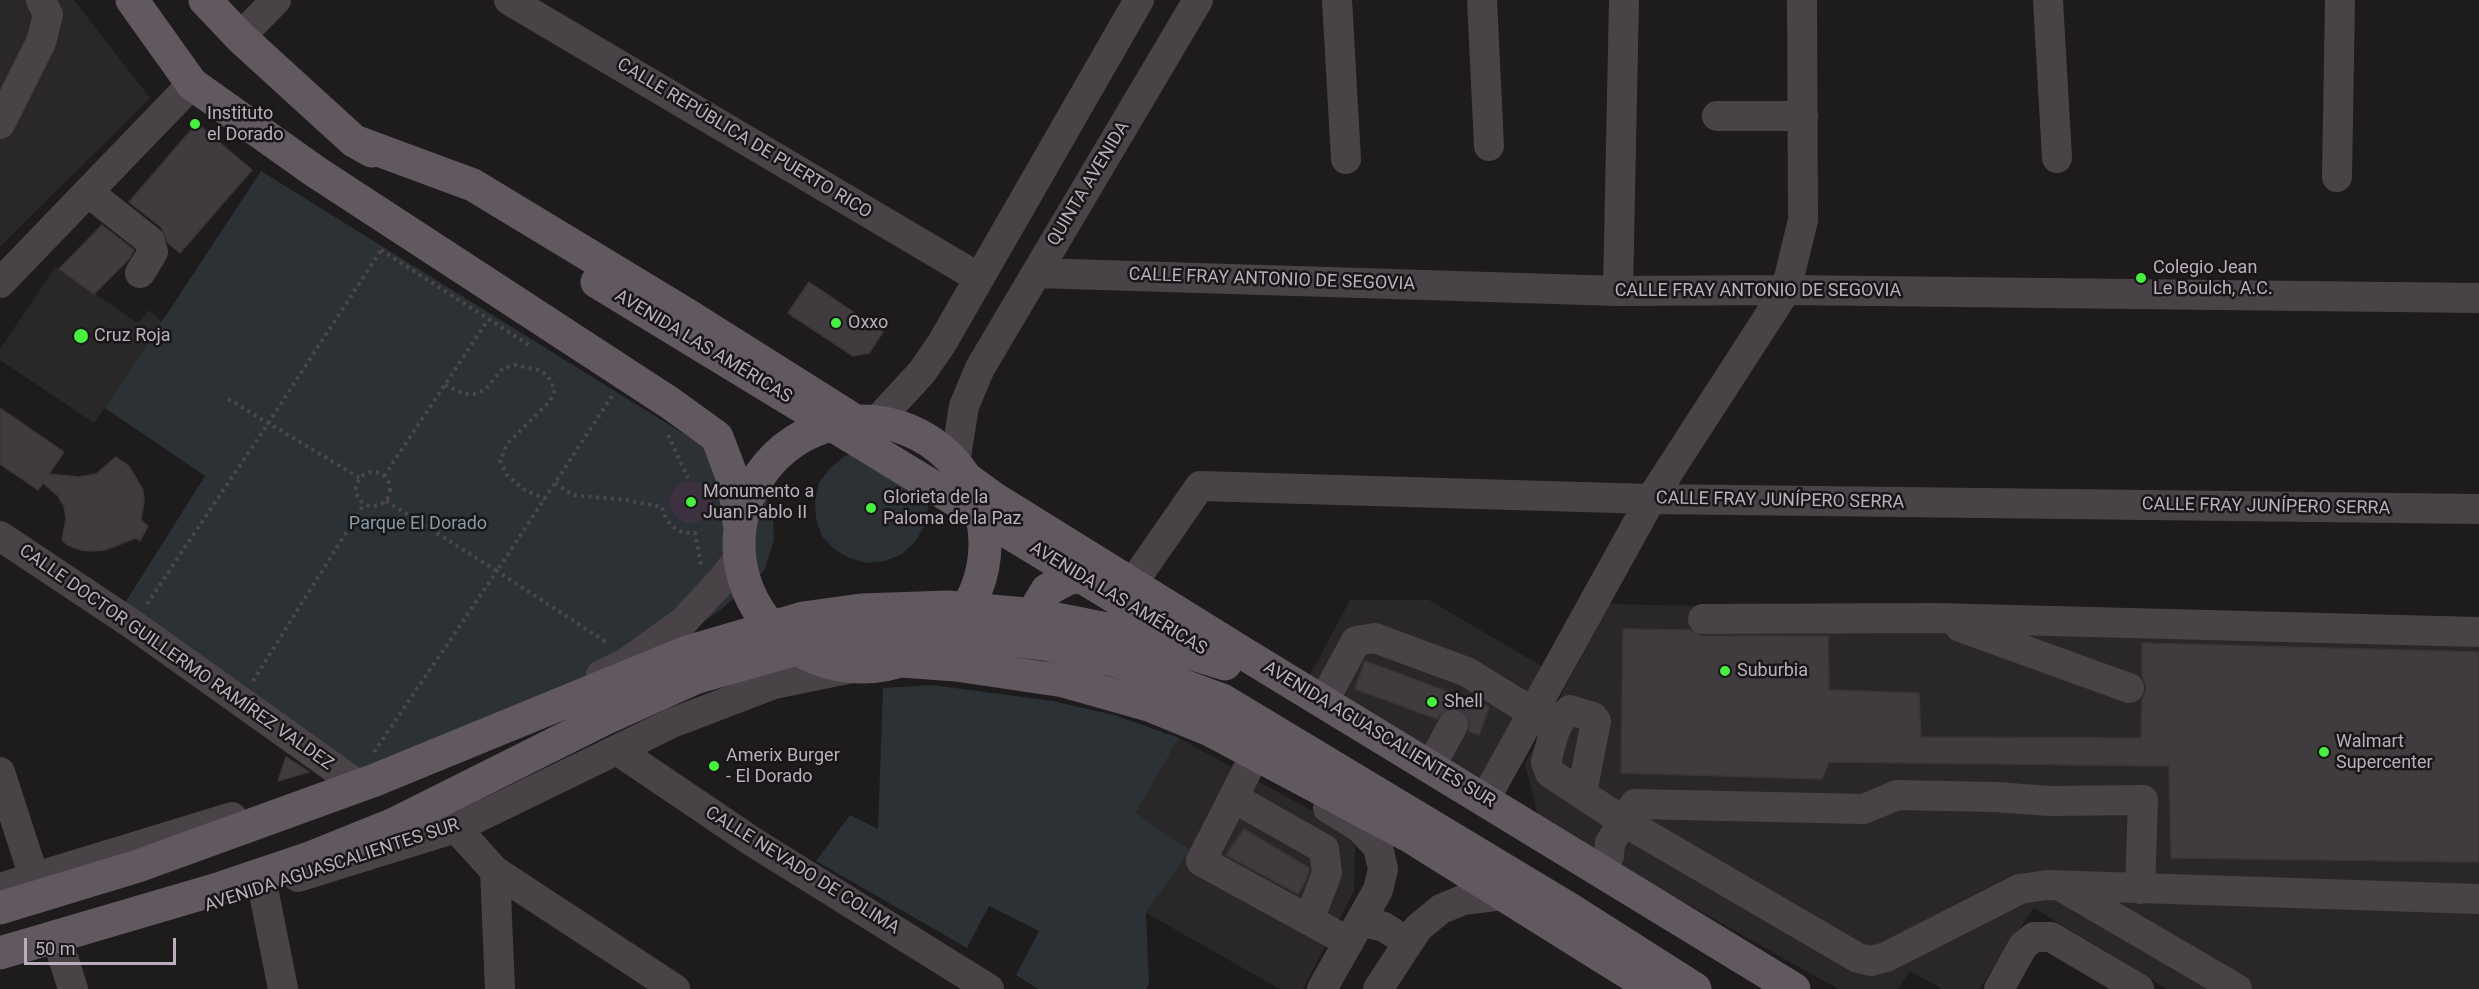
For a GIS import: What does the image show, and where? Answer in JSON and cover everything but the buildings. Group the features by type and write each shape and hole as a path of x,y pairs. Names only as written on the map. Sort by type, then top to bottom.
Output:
{"main road":[{"path":"132,0 192,84 316,172 397,225"},
{"name":"AVENIDA LAS AMÉRICAS","path":"205,0 240,37 354,141 597,282 1225,664"},
{"name":"AVENIDA AGUASCALIENTES SUR","path":"354,141 473,185 866,421"},
{"name":"AVENIDA AGUASCALIENTES SUR","path":"397,225 670,403 717,437 734,482 740,523 739,558 747,592 766,622 791,645 823,661 857,667 880,666 901,661 926,649 948,632 966,610 979,585 985,558 985,530 979,503 961,470"},
{"name":"AVENIDA AGUASCALIENTES SUR","path":"740,523 750,491 768,464 793,442 823,427 866,421 898,426 919,435 938,447 961,470 995,498 1323,702 1794,989"},
{"path":"1064,681 1042,660 1035,634 1034,621 1038,604 1047,590 1057,583 1083,576 1102,577 1132,584"},
{"name":"AVENIDA AGUASCALIENTES SUR","path":"0,908 138,866 375,780 687,652 803,618 861,610 948,607 1036,615 1122,632 1225,664 1752,989"},
{"name":"AVENIDA AGUASCALIENTES SUR","path":"0,953 221,888 308,859 394,824 604,719 694,678 811,645 919,634 992,638 1044,644 1116,661 1222,700 1571,910 1695,989"},
{"path":"901,661 956,665 1064,681 1149,705 1209,730 1411,837 1654,989"}],"street":[{"path":"0,124 41,42 48,15 41,0"},
{"path":"240,37 276,0"},
{"name":"CALLE REPÚBLICA DE PUERTO RICO","path":"509,0 979,278"},
{"path":"866,421 922,372 942,343 1140,0"},
{"name":"QUINTA AVENIDA","path":"961,470 964,406 980,368 1198,0"},
{"path":"1336,0 1346,159"},
{"path":"1482,0 1488,146"},
{"path":"1618,291 1624,0"},
{"path":"1485,799 1651,499 1786,290 1803,220 1802,0"},
{"path":"2049,0 2057,158"},
{"path":"2337,177 2340,0"},
{"path":"0,283 192,84"},
{"path":"1717,116 1803,116"},
{"path":"88,192 150,241 153,252 140,273"},
{"name":"CALLE FRAY ANTONIO DE SEGOVIA","path":"1037,273 1618,291 1786,290 2479,298"},
{"name":"CALLE FRAY JUNÍPERO SERRA","path":"1132,584 1200,486 1651,499 2479,509"},
{"name":"CALLE DOCTOR GUILLERMO RAMÍREZ VALDEZ","path":"0,536 132,624 351,780"},
{"path":"0,888 351,780 550,699 626,663 683,622 739,558"},
{"path":"1936,618 2129,688"},
{"path":"1703,619 1936,618 2479,632"},
{"path":"1323,702 1356,641 1375,638 1465,684 1532,712"},
{"name":"AVENIDA AGUASCALIENTES SUR","path":"0,970 456,828 672,723 774,684 857,667"},
{"path":"1431,766 1453,725"},
{"name":"CALLE NEVADO DE COLIMA","path":"617,750 753,842 989,989"},
{"path":"1322,989 1378,890 1383,869 1378,847 1359,827 1274,774 1258,757 1201,861 1309,920 1353,934"},
{"path":"0,772 33,878"},
{"path":"1581,793 1623,821 1849,953 1871,961 1886,957 2019,889 2048,885 2479,899"},
{"path":"1601,871 1610,856 1610,843 1635,804 1864,809 1897,795 1995,797 2050,801 2143,800 2140,889"},
{"path":"1234,798 1324,849 1327,873 1309,920"},
{"path":"456,828 495,871 675,989"},
{"path":"495,871 500,989"},
{"path":"2061,886 2237,989"},
{"path":"262,888 283,989"},
{"path":"1378,989 1418,928 1441,909 1463,900 1503,895"},
{"path":"1353,934 1370,923 1384,927 1398,936 1405,946"},
{"path":"1998,989 2023,946 2034,937 2051,937 2139,989"},
{"path":"61,951 73,989"}],"path":[{"path":"156,612 147,605 397,225"},
{"path":"384,476 488,320"},
{"path":"445,385 464,394 475,394 485,390 503,368 516,365 538,370 548,376 555,390 550,400 507,444 500,462 507,475 525,490 545,498"},
{"path":"373,753 612,396"},
{"path":"228,399 360,478"},
{"path":"674,435 666,429 688,478"},
{"path":"369,472 384,476 390,485 386,501 376,506 364,504 357,495 356,489 360,478 369,472"},
{"path":"555,483 572,495 626,500 662,507 666,519 673,527 683,532 695,533 702,567"},
{"path":"386,501 617,649"},
{"path":"251,684 364,504"}],"shaded area":[{"path":"0,0 74,0 150,98 0,247"},
{"name":"Cruz Roja","path":"55,267 138,323 149,310 163,323 94,423 0,360 0,349"},
{"path":"691,481 699,482 706,487 711,494 711,510 706,517 699,522 691,523 683,522 676,517 671,510 670,502 671,494 676,487 683,482"},
{"path":"1350,600 1429,600 1543,667 1483,779 1307,681"},
{"path":"1609,604 2479,623 2479,989 2167,989 2034,908 1979,989 1942,989 1910,971 1898,989 1838,989 1539,820 1525,764"},
{"path":"1179,738 1346,829 1355,847 1354,891 1303,989 1280,989 1146,913 1190,850 1136,813"}],"green space":[{"name":"Parque El Dorado","path":"261,171 758,480 773,513 774,540 764,571 724,607 646,663 364,774 123,606 205,476 105,408"},
{"name":"Glorieta de la Paloma de la Paz","path":"864,450 925,488 928,507 925,525 915,542 902,554 885,561 867,563 849,558 834,549 822,536 816,519 815,501 819,483 830,468 845,456"},
{"path":"932,685 1053,701 1114,715 1179,738 1136,813 1190,850 1146,913 1149,984 1146,989 1038,989 1016,975 1039,931 989,906 967,948 816,861 850,815 878,829 883,688"}],"tunnel":[{"path":"1453,725 1462,697"}],"place":[{"name":"Instituto el Dorado","path":"195,124"},
{"name":"Colegio Jean Le Boulch, A.C.","path":"2141,278"},
{"name":"Oxxo","path":"836,323"},
{"name":"Cruz Roja","path":"81,336"},
{"name":"Monumento a Juan Pablo II","path":"691,502"},
{"name":"Glorieta de la Paloma de la Paz","path":"871,508"},
{"name":"Suburbia","path":"1725,671"},
{"name":"Shell","path":"1432,702"},
{"name":"Walmart Supercenter","path":"2324,752"},
{"name":"Amerix Burger - El Dorado","path":"714,766"}]}
